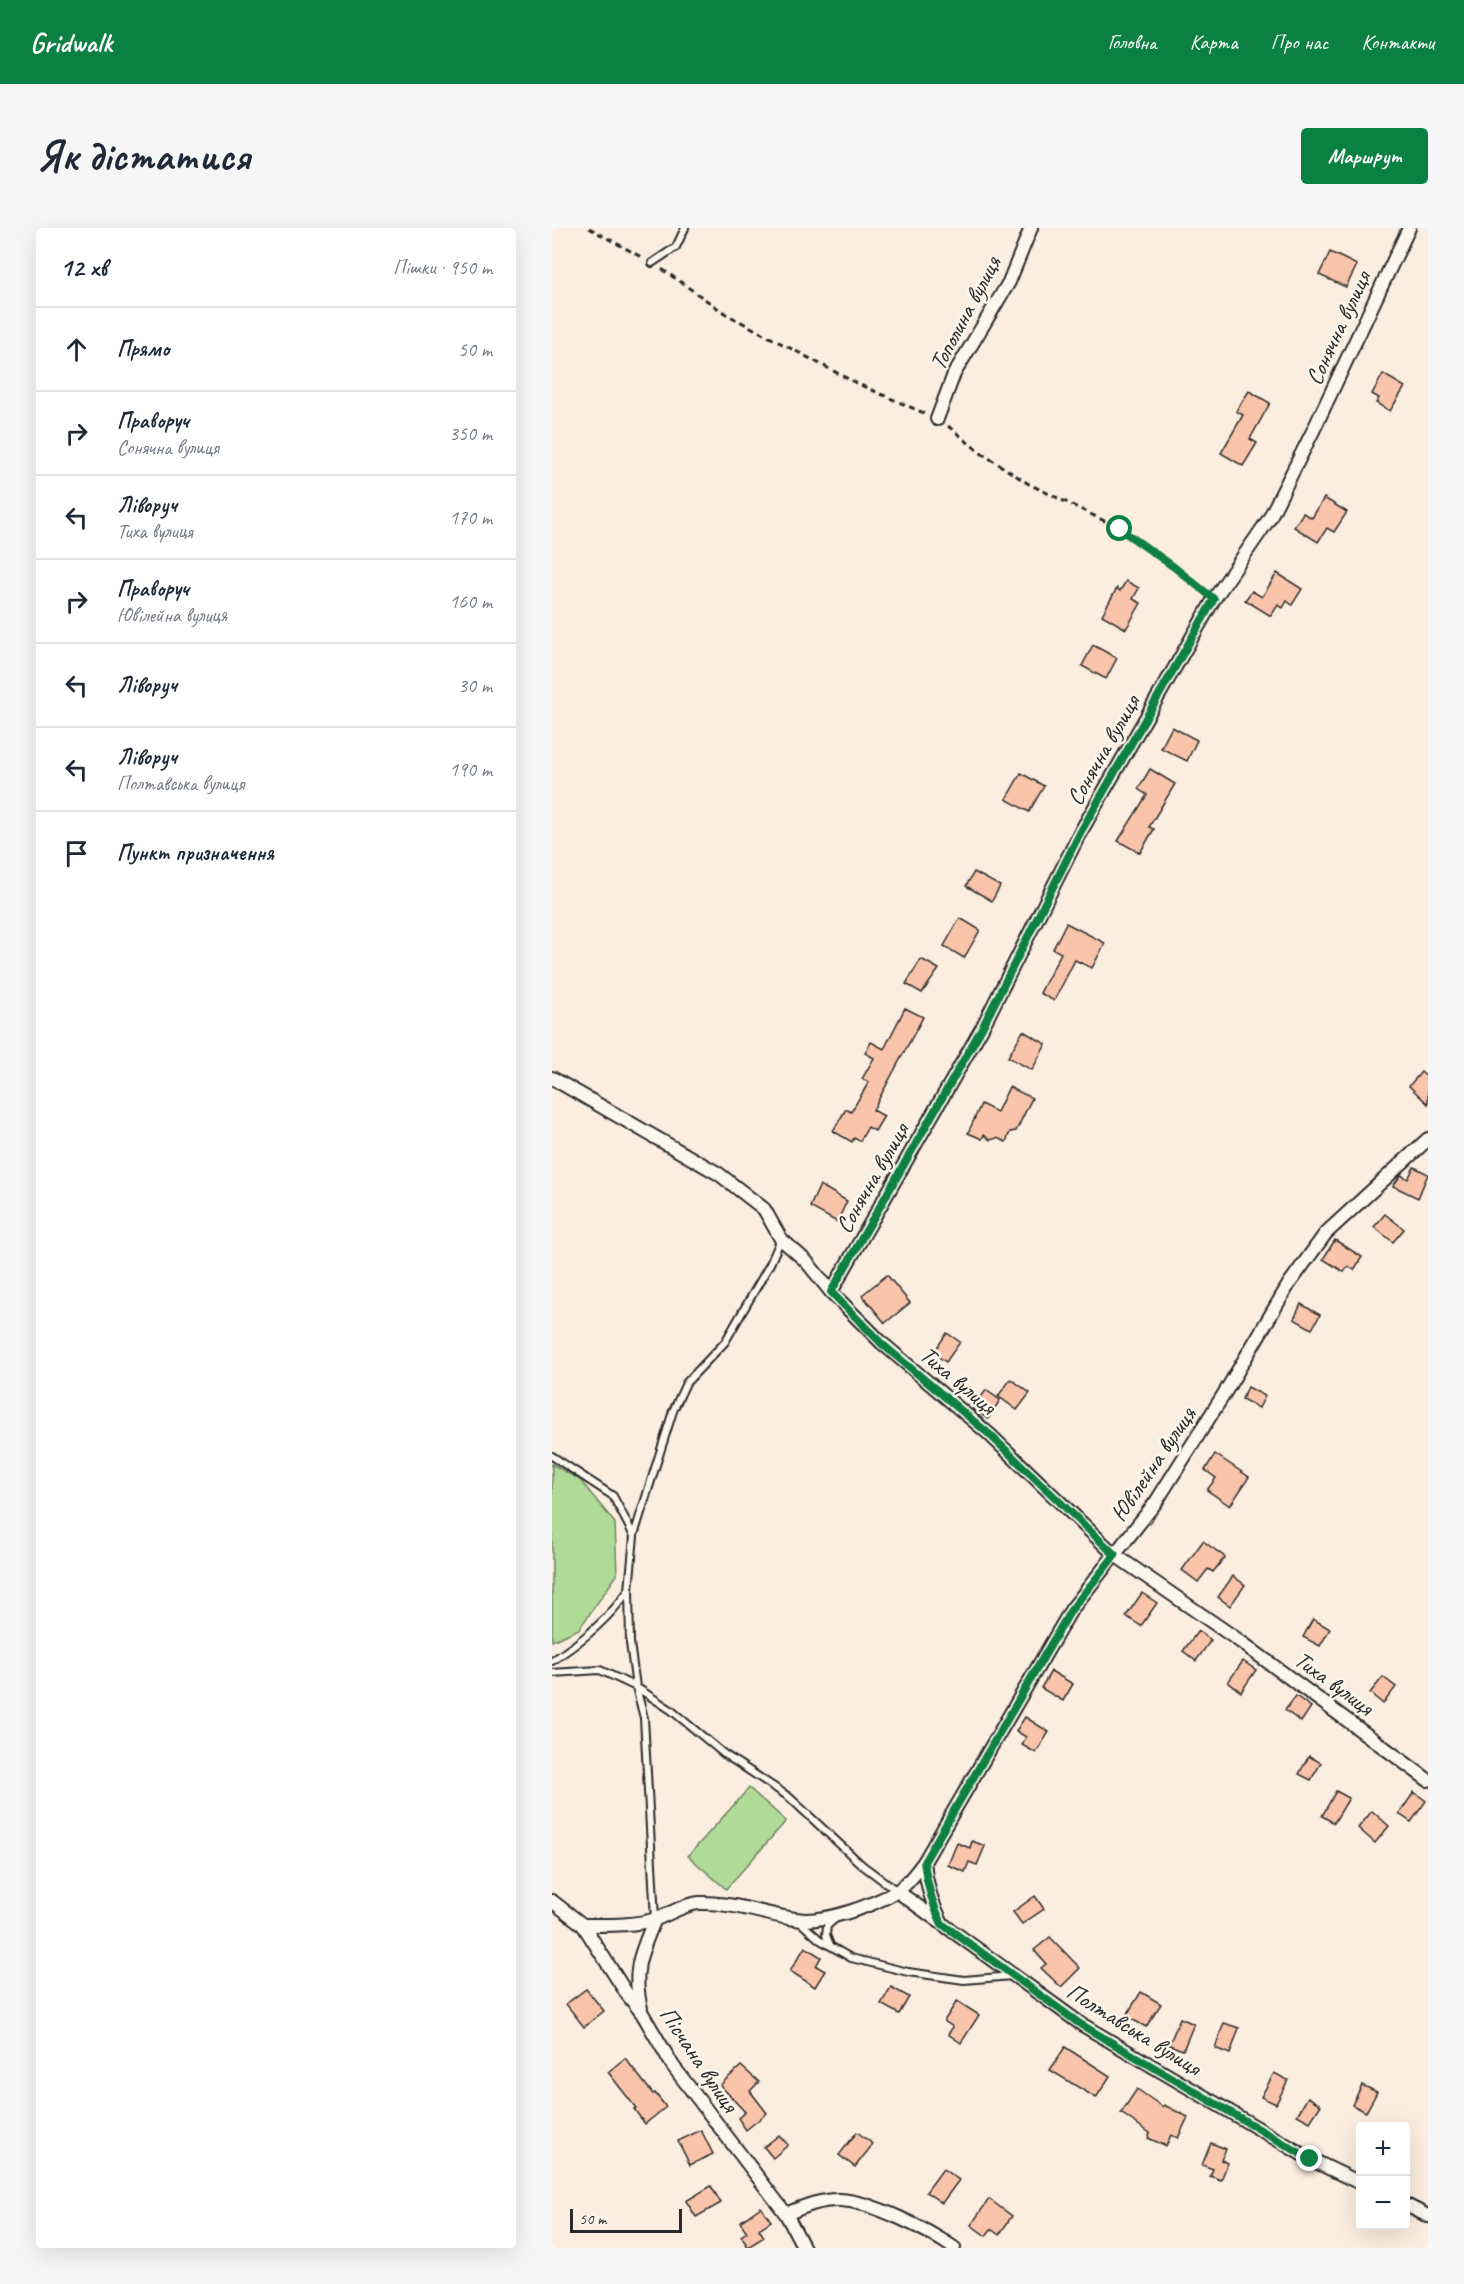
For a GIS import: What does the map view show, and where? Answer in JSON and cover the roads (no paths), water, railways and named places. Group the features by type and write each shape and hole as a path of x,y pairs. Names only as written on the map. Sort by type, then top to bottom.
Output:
{"street":[{"name":"Тополина вулиця","path":"937,419 954,374 1009,282 1031,228"},
{"name":"Сонячна вулиця","path":"831,1292 982,1028 1080,833 1214,599 1269,519 1408,228"},
{"name":"Тиха вулиця","path":"552,1078 719,1174 764,1209 781,1239 806,1261 831,1292 882,1344 989,1434 1115,1555 1241,1642 1428,1780"},
{"name":"Ювілейна вулиця","path":"897,1891 913,1877 924,1862 1071,1610 1155,1502 1224,1394 1289,1284 1326,1233 1428,1139"},
{"path":"924,1862 926,1882 942,1924"},
{"path":"583,1925 609,1926 655,1919 679,1908 699,1903 752,1909 797,1920 838,1916 897,1891"},
{"name":"Полтавська вулиця","path":"897,1891 1080,2024 1310,2159 1356,2181"},
{"name":"Пісчана вулиця","path":"552,1900 583,1925 627,1995 642,2013 674,2066 786,2214 804,2248"},
{"path":"642,2013 636,1971 655,1919"},
{"path":"786,2214 804,2206 839,2200 896,2217 934,2234 954,2248"},
{"path":"1410,2207 1428,2216"}],"lane":[{"path":"652,263 676,247 685,228"},
{"path":"655,1919 644,1718 636,1687 630,1643 629,1590 634,1536 669,1423 686,1383 725,1342 770,1264 781,1239"},
{"path":"552,1456 613,1496 634,1536"},
{"path":"552,1661 574,1647 614,1612 629,1590"},
{"path":"552,1673 600,1670 636,1687 671,1710 723,1754 789,1797 862,1865 897,1891"},
{"path":"830,1946 826,1935 827,1926 838,1916"},
{"path":"797,1920 830,1946 851,1958 908,1972 963,1980 1014,1976"}]}
